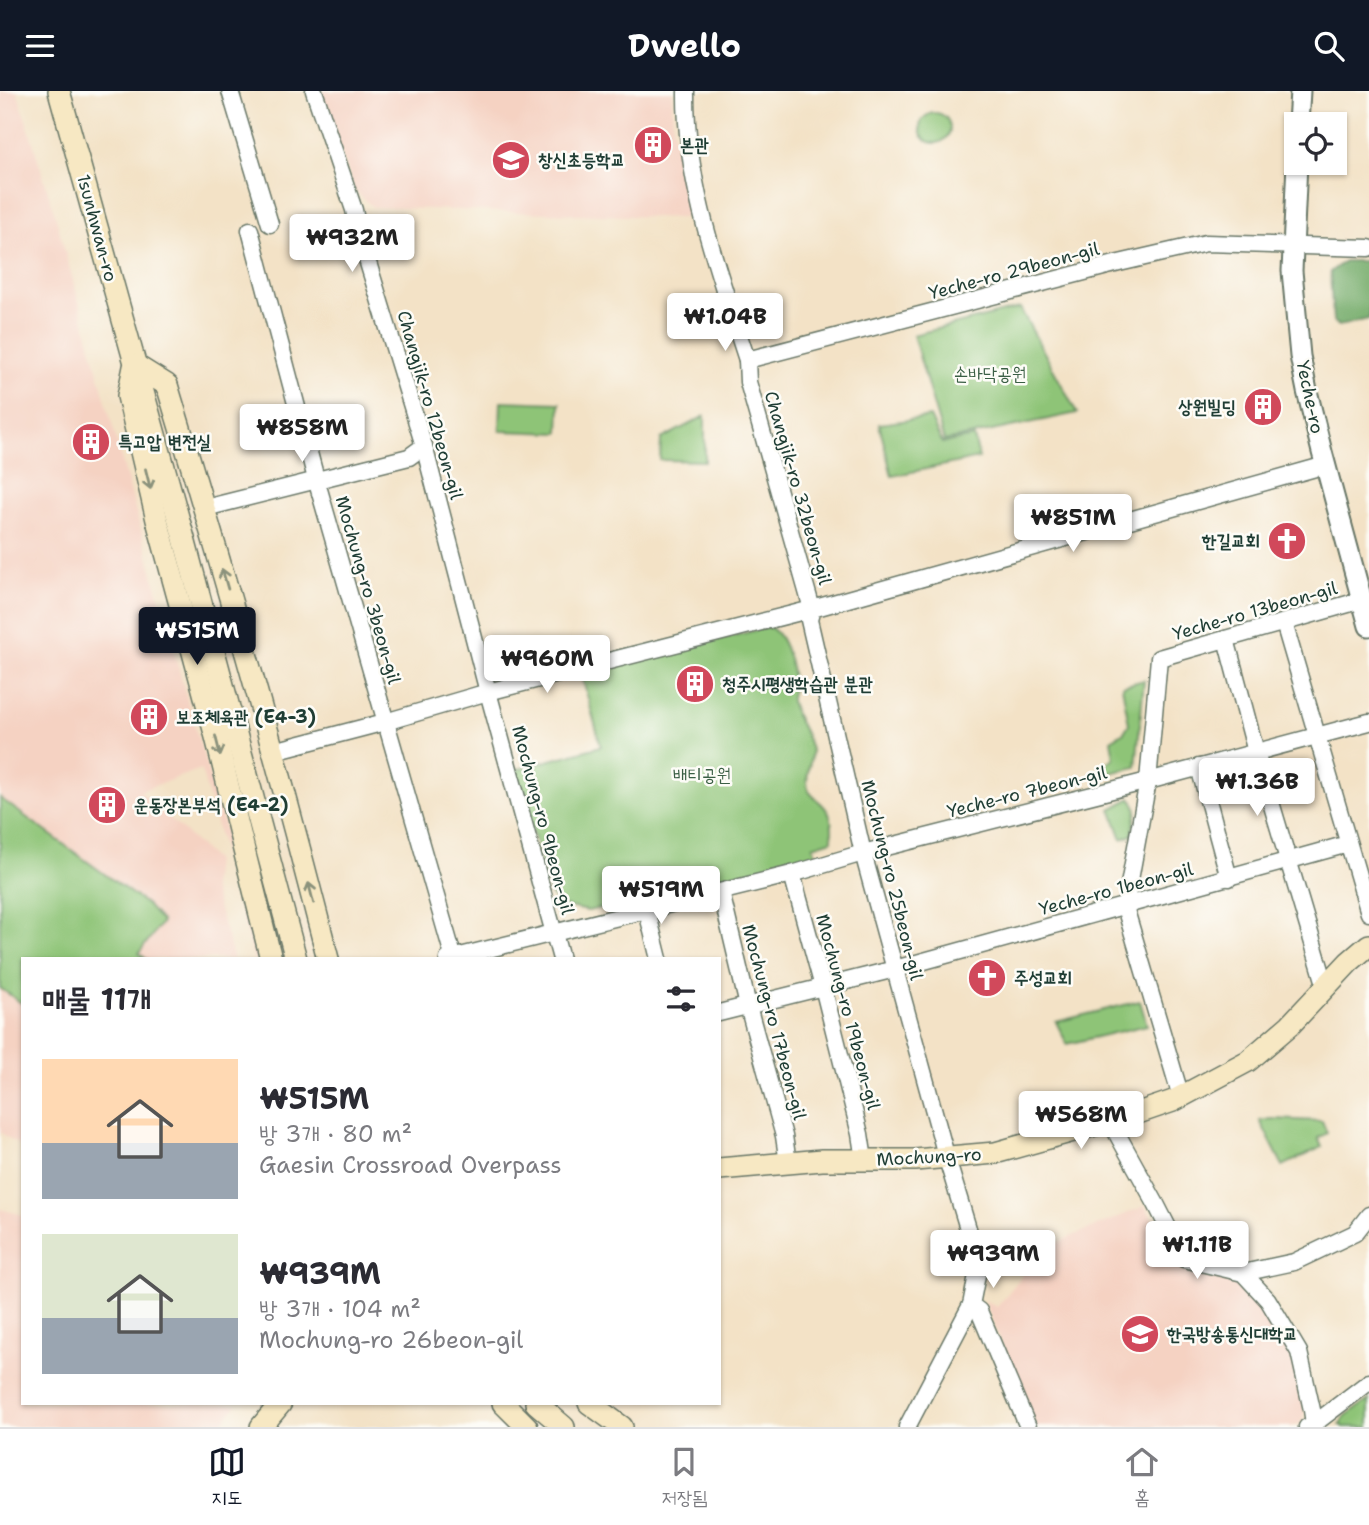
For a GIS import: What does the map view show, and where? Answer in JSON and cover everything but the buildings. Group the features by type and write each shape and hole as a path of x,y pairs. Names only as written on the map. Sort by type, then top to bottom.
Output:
{"main road":[{"name":"1sunhwan-ro","path":"59,91 183,535 295,957"},
{"path":"271,957 216,737 157,520 128,396 135,365 167,385 274,751 327,957"},
{"name":"Mochung-ro","path":"721,1169 822,1160 947,1159 995,1153 1138,1114 1181,1097 1248,1061 1290,1025 1369,945"},
{"path":"261,1427 279,1405"},
{"path":"505,1405 527,1427"},
{"path":"538,1405 564,1427"},
{"path":"592,1405 622,1427"}],"street":[{"path":"230,91 270,224"},
{"name":"Changjik-ro 12beon-gil","path":"314,91 354,209 358,230 424,446 488,692"},
{"name":"Changjik-ro 32beon-gil","path":"686,91 689,148 706,233 747,360 748,382 812,608"},
{"path":"1299,112 1300,91"},
{"name":"Yeche-ro","path":"1297,175 1292,271 1300,356 1369,626"},
{"name":"Mochung-ro 3beon-gil","path":"250,230 316,479 452,957"},
{"name":"Yeche-ro 29beon-gil","path":"747,360 1206,243 1369,248"},
{"path":"205,508 409,457 424,446"},
{"path":"274,751 812,608 1326,465"},
{"name":"Yeche-ro 13beon-gil","path":"1148,781 1159,658 1362,600"},
{"name":"Mochung-ro 25beon-gil","path":"812,608 809,620 863,853 979,1265 971,1305 907,1427"},
{"path":"1284,623 1369,913"},
{"path":"1226,639 1256,753 1326,986"},
{"name":"Mochung-ro 9beon-gil","path":"488,692 560,957"},
{"name":"Yeche-ro 7beon-gil","path":"456,957 792,874 863,853 1369,722"},
{"path":"1199,767 1229,877"},
{"path":"1148,781 1125,907 1181,1097"},
{"name":"Yeche-ro 1beon-gil","path":"721,1013 895,969 1348,844"},
{"name":"Mochung-ro 19beon-gil","path":"792,874 823,987 860,1134 864,1160"},
{"name":"Mochung-ro 17beon-gil","path":"721,892 748,1006 784,1136 788,1163"},
{"path":"647,911 658,957"},
{"path":"1110,1121 1184,1259 1243,1273 1294,1262 1355,1233 1369,1215"},
{"path":"1243,1273 1268,1300 1299,1352 1312,1410 1310,1425"},
{"path":"971,1305 979,1311 1028,1427"},
{"path":"1310,1425 1369,1382"}],"shaded area":[{"path":"0,91 17,91 56,218 188,703 262,957 253,957 201,769 140,791 215,860 212,887 232,957 21,957 21,1147 0,1132"},
{"name":"창신초등학교","path":"320,91 672,91 673,129 689,212 683,218 373,207 355,191"},
{"name":"한국방송통신대학교","path":"1145,1206 1181,1264 1240,1282 1268,1314 1295,1354 1306,1408 1302,1422 1292,1427 1036,1427 984,1300 997,1307 1044,1248"},
{"path":"0,1209 21,1214 21,1405 236,1405 219,1427 0,1427"}],"green space":[{"path":"935,113 946,117 950,128 946,139 935,143 924,139 920,128 924,117"},
{"path":"1345,261 1369,261 1369,319 1339,326 1333,322 1330,272"},
{"name":"손바닥공원","path":"1020,308 1077,413 944,441 913,335"},
{"path":"501,401 560,403 559,433 500,431"},
{"path":"705,416 705,461 660,460 661,439"},
{"path":"930,417 942,443 974,437 979,458 892,476 879,424"},
{"name":"배티공원","path":"769,627 780,637 790,661 793,678 792,707 811,751 808,789 830,816 832,840 813,846 815,861 588,911 559,905 550,893 515,770 601,746 581,673"},
{"path":"1144,680 1136,767 1101,775 1099,769 1114,758 1111,740 1124,732 1129,724 1122,686"},
{"path":"0,798 147,905 162,922 139,953 144,957 21,957 21,1003 0,988"},
{"path":"1131,798 1137,810 1132,835 1122,839 1111,809"},
{"path":"1140,1001 1147,1025 1067,1044 1056,1022"},
{"path":"1260,1121 1322,1121 1327,1133 1318,1138 1322,1147 1283,1166"},
{"path":"1369,1400 1369,1427 1344,1427 1340,1424 1344,1417"}],"place":[{"name":"본관","path":"653,145"},
{"name":"창신초등학교","path":"511,160"},
{"name":"상원빌딩","path":"1263,407"},
{"name":"특고압 변전실","path":"91,442"},
{"name":"한길교회","path":"1287,541"},
{"name":"청주시평생학습관 분관","path":"695,684"},
{"name":"보조체육관 (E4-3)","path":"149,717"},
{"name":"운동장본부석 (E4-2)","path":"107,805"},
{"name":"주성교회","path":"987,978"},
{"name":"한국방송통신대학교","path":"1140,1334"}]}
